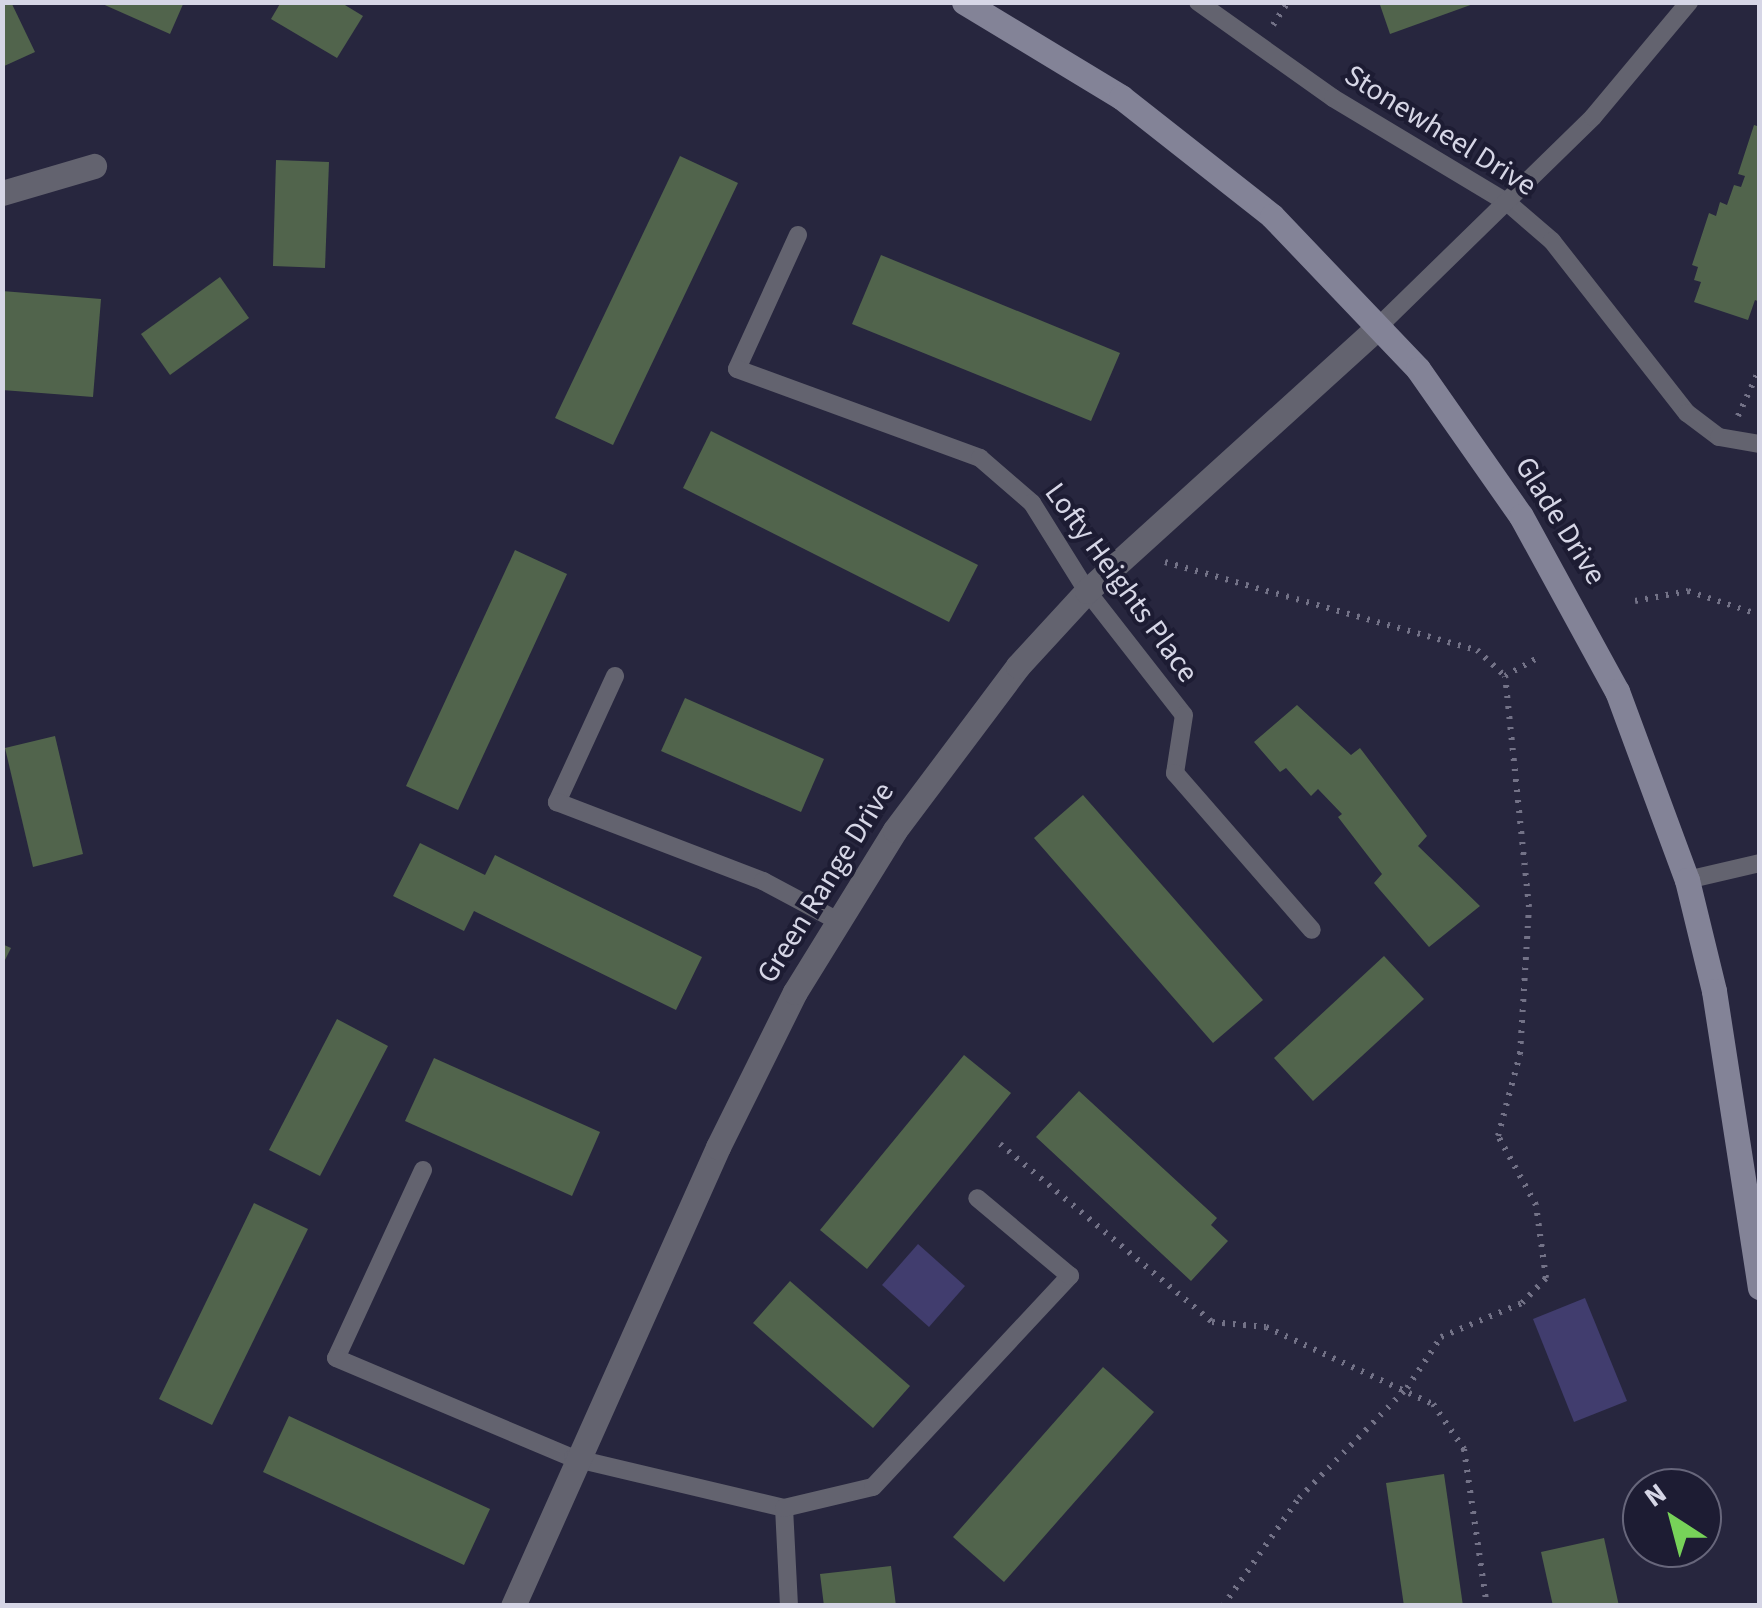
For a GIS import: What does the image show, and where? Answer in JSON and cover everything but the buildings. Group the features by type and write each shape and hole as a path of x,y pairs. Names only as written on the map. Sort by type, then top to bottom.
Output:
{"street":[{"name":"Glade Drive","path":"964,2 1089,75 1191,148 1272,216 1380,325 1473,442 1568,593 1636,734 1686,880 1714,991 1760,1287"},
{"path":"2,193 94,166"},
{"name":"Green Range Drive","path":"513,1606 573,1458 718,1146 838,921 941,763 1087,591 1380,325"}],"lane":[{"name":"Stonewheel Drive","path":"1198,2 1333,98 1508,203 1552,241 1676,402 1728,440 1760,444"},
{"path":"1380,325 1508,203 1628,80 1689,2"},
{"name":"Lofty Heights Place","path":"798,235 737,369 980,458 1032,503 1087,591 1184,715 1175,773 1312,930"},
{"path":"615,676 557,802 763,881 838,921"},
{"path":"1686,880 1760,863"},
{"path":"423,1170 336,1358 573,1458 784,1508 873,1487 1070,1276 978,1198"},
{"path":"784,1508 789,1606"}],"path":[{"path":"1728,440 1760,368"},
{"path":"1138,543 1186,572 1477,650 1505,676 1529,907 1520,1054 1498,1136 1536,1205 1546,1278 1522,1303 1441,1337 1407,1388 1299,1498 1222,1606"},
{"path":"1634,601 1688,591 1760,615"},
{"path":"1505,676 1540,656"},
{"path":"1000,1144 1212,1322 1266,1327 1407,1388 1432,1404 1461,1439 1487,1606"}],"shaded area":[{"path":"918,1244 965,1286 929,1327 882,1285"},
{"path":"1585,1298 1627,1401 1574,1422 1533,1319"}]}
